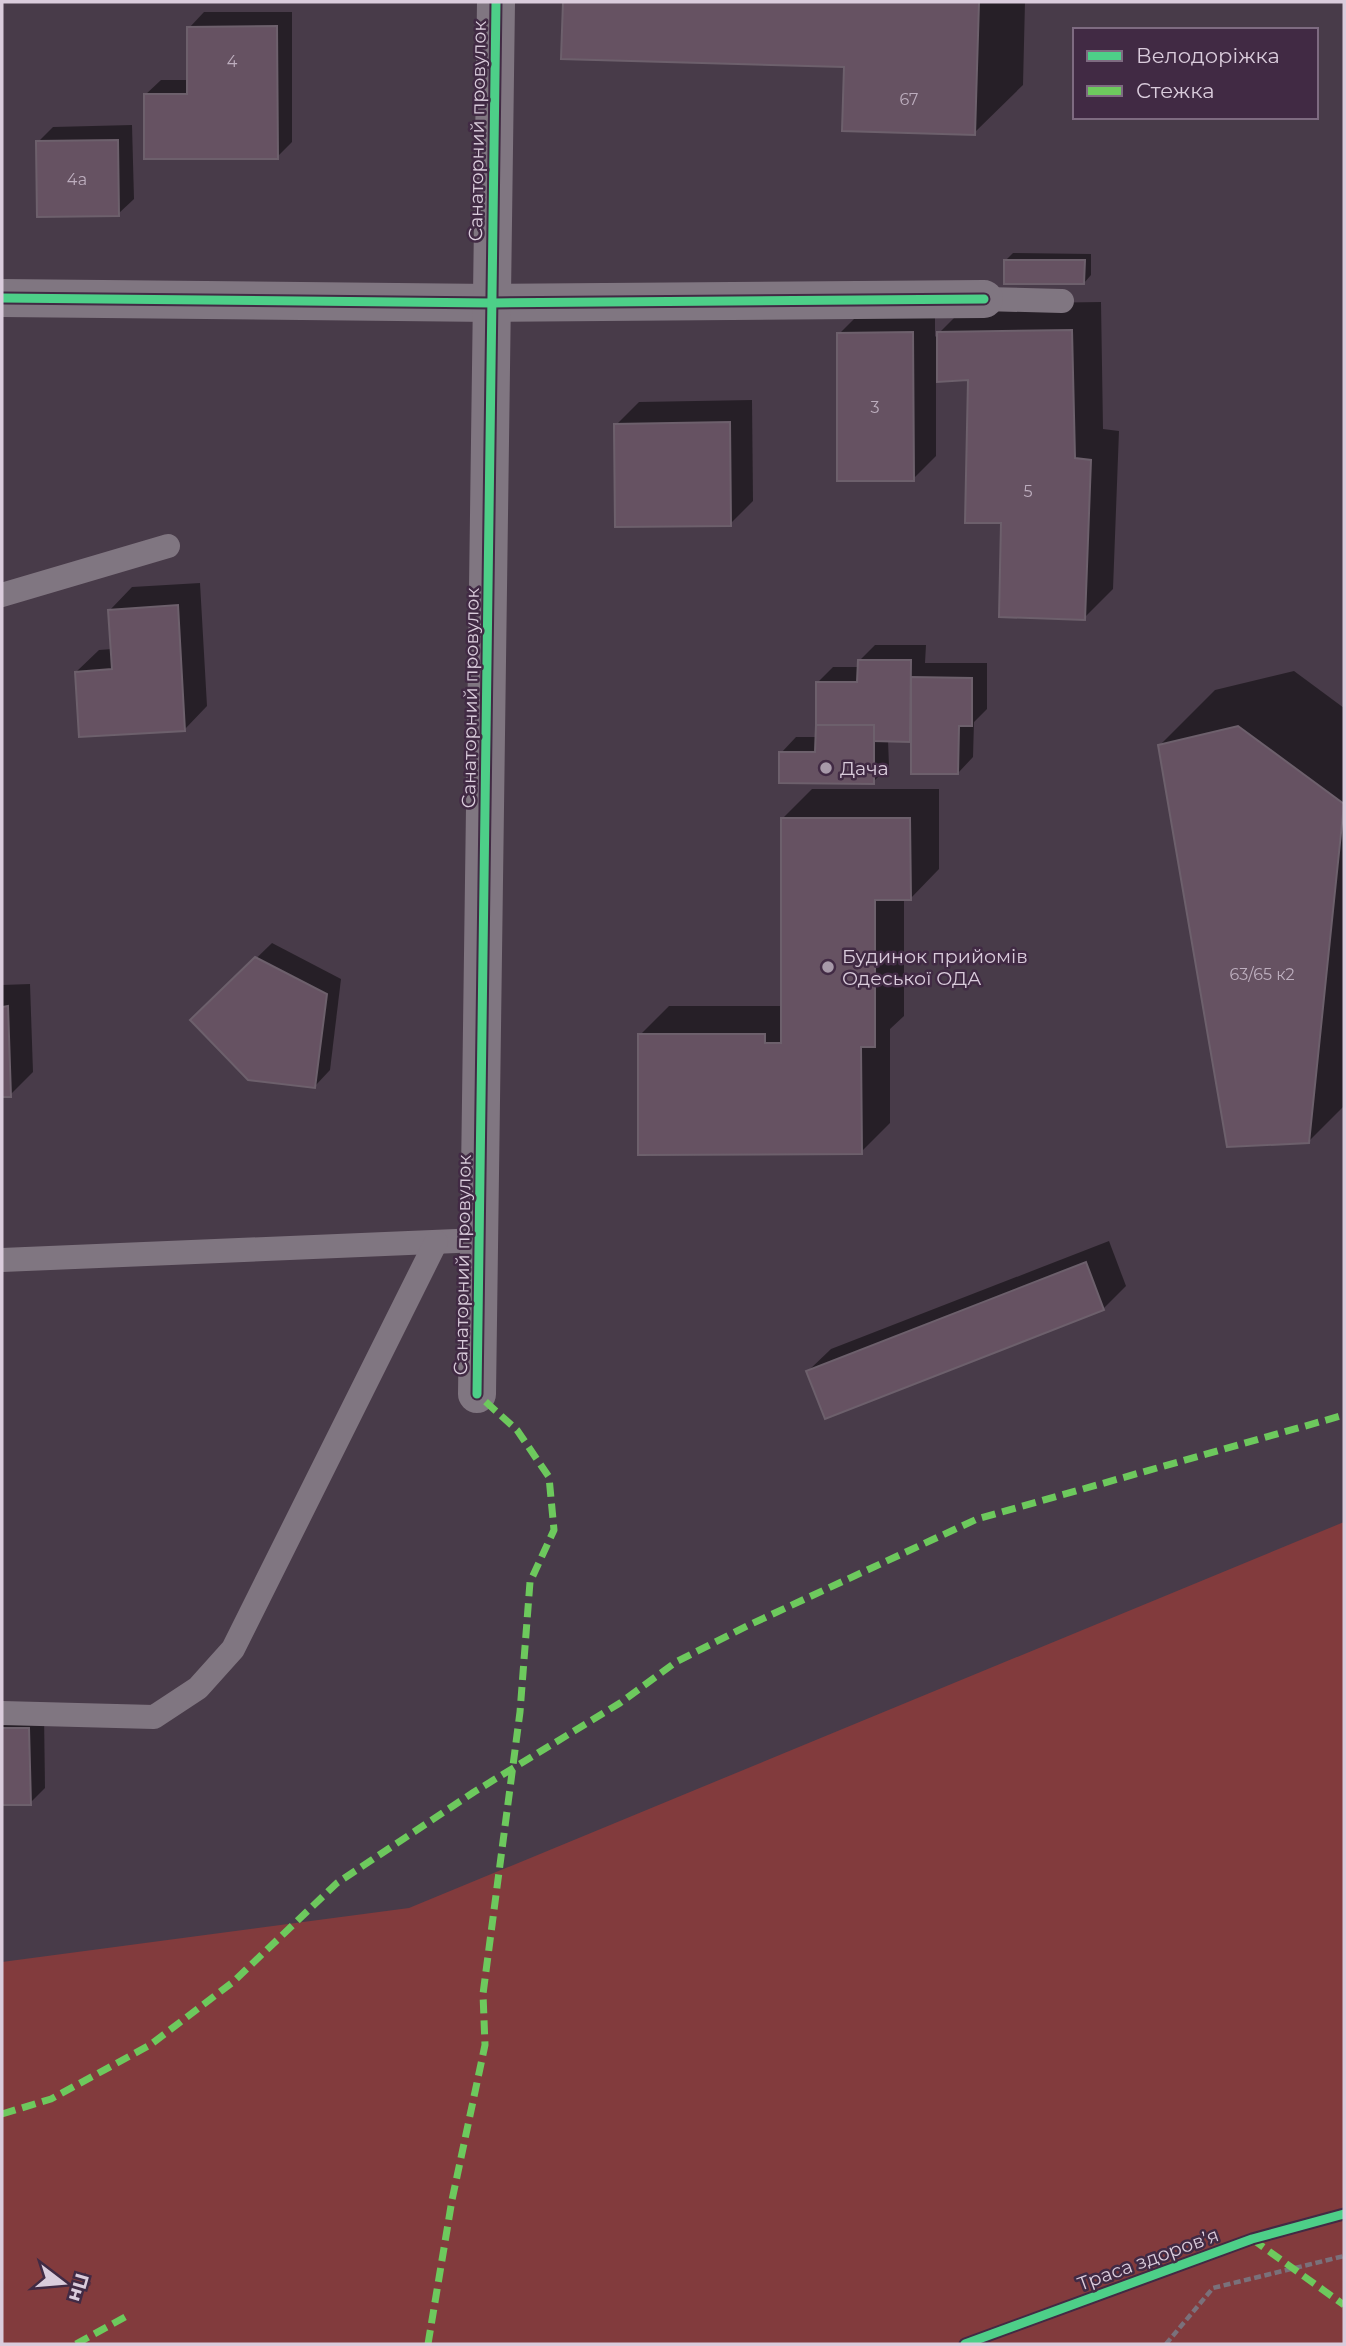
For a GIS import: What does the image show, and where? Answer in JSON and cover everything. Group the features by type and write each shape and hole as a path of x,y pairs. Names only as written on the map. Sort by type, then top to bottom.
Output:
{"street":[{"name":"Санаторний провулок","path":"477,1394 496,2"},
{"path":"2,298 492,303 984,299"}],"lane":[{"path":"984,299 1062,301"},
{"path":"2,595 168,546"},
{"path":"2,1260 480,1240"},
{"path":"2,1713 153,1717 198,1688 233,1648 436,1241"}],"path":[{"path":"1166,2344 1213,2288 1344,2256"}],"shaded area":[{"path":"1344,1522 1344,2344 2,2344 2,1962 409,1908"}],"building":[{"path":"563,2 979,2 975,135 842,131 844,67 561,59"},
{"path":"277,26 278,159 144,159 144,94 187,94 187,27"},
{"path":"118,140 119,216 37,217 36,141"},
{"path":"1004,260 1085,260 1084,284 1004,284"},
{"path":"1072,330 1075,458 1091,460 1085,620 999,617 1001,523 965,523 968,380 937,382 937,332"},
{"path":"913,332 914,481 837,481 837,333"},
{"path":"730,422 731,526 615,527 614,424"},
{"path":"178,605 185,731 79,737 75,672 112,669 108,610"},
{"path":"858,660 911,660 910,742 874,741 874,725 816,725 816,682 857,682"},
{"path":"911,677 972,678 972,726 959,726 958,774 911,774"},
{"name":"Дача","path":"816,725 874,725 874,784 779,783 779,752 815,752"},
{"path":"1238,726 1344,804 1309,1143 1227,1147 1158,745"},
{"name":"Будинок прийомів Одеської ОДА","path":"781,818 910,818 911,900 875,900 875,1047 861,1047 862,1154 638,1155 638,1034 765,1034 765,1043 781,1043"},
{"path":"255,957 327,994 315,1088 248,1080 190,1020"},
{"path":"8,1006 11,1097 2,1097 2,1007"},
{"path":"1086,1262 1104,1310 825,1419 806,1371"},
{"path":"2,1728 29,1728 31,1805 2,1805"}],"marked path":[{"path":"428,2344 452,2200 485,2045 483,1994 520,1712 530,1582 554,1530 549,1477 517,1430 477,1394"},
{"path":"2,2114 51,2099 150,2045 233,1982 337,1883 474,1792 620,1703 676,1662 977,1519 1344,1415"},
{"path":"1252,2239 1344,2305"},
{"path":"76,2344 127,2316"}],"cycle path":[{"path":"477,1394 496,2"},
{"path":"2,298 492,303 984,299"},
{"name":"Траса здоров’я","path":"965,2344 1252,2239 1344,2214"}],"place":[{"name":"Дача","path":"826,768"},
{"name":"Будинок прийомів Одеської ОДА","path":"828,967"}]}
